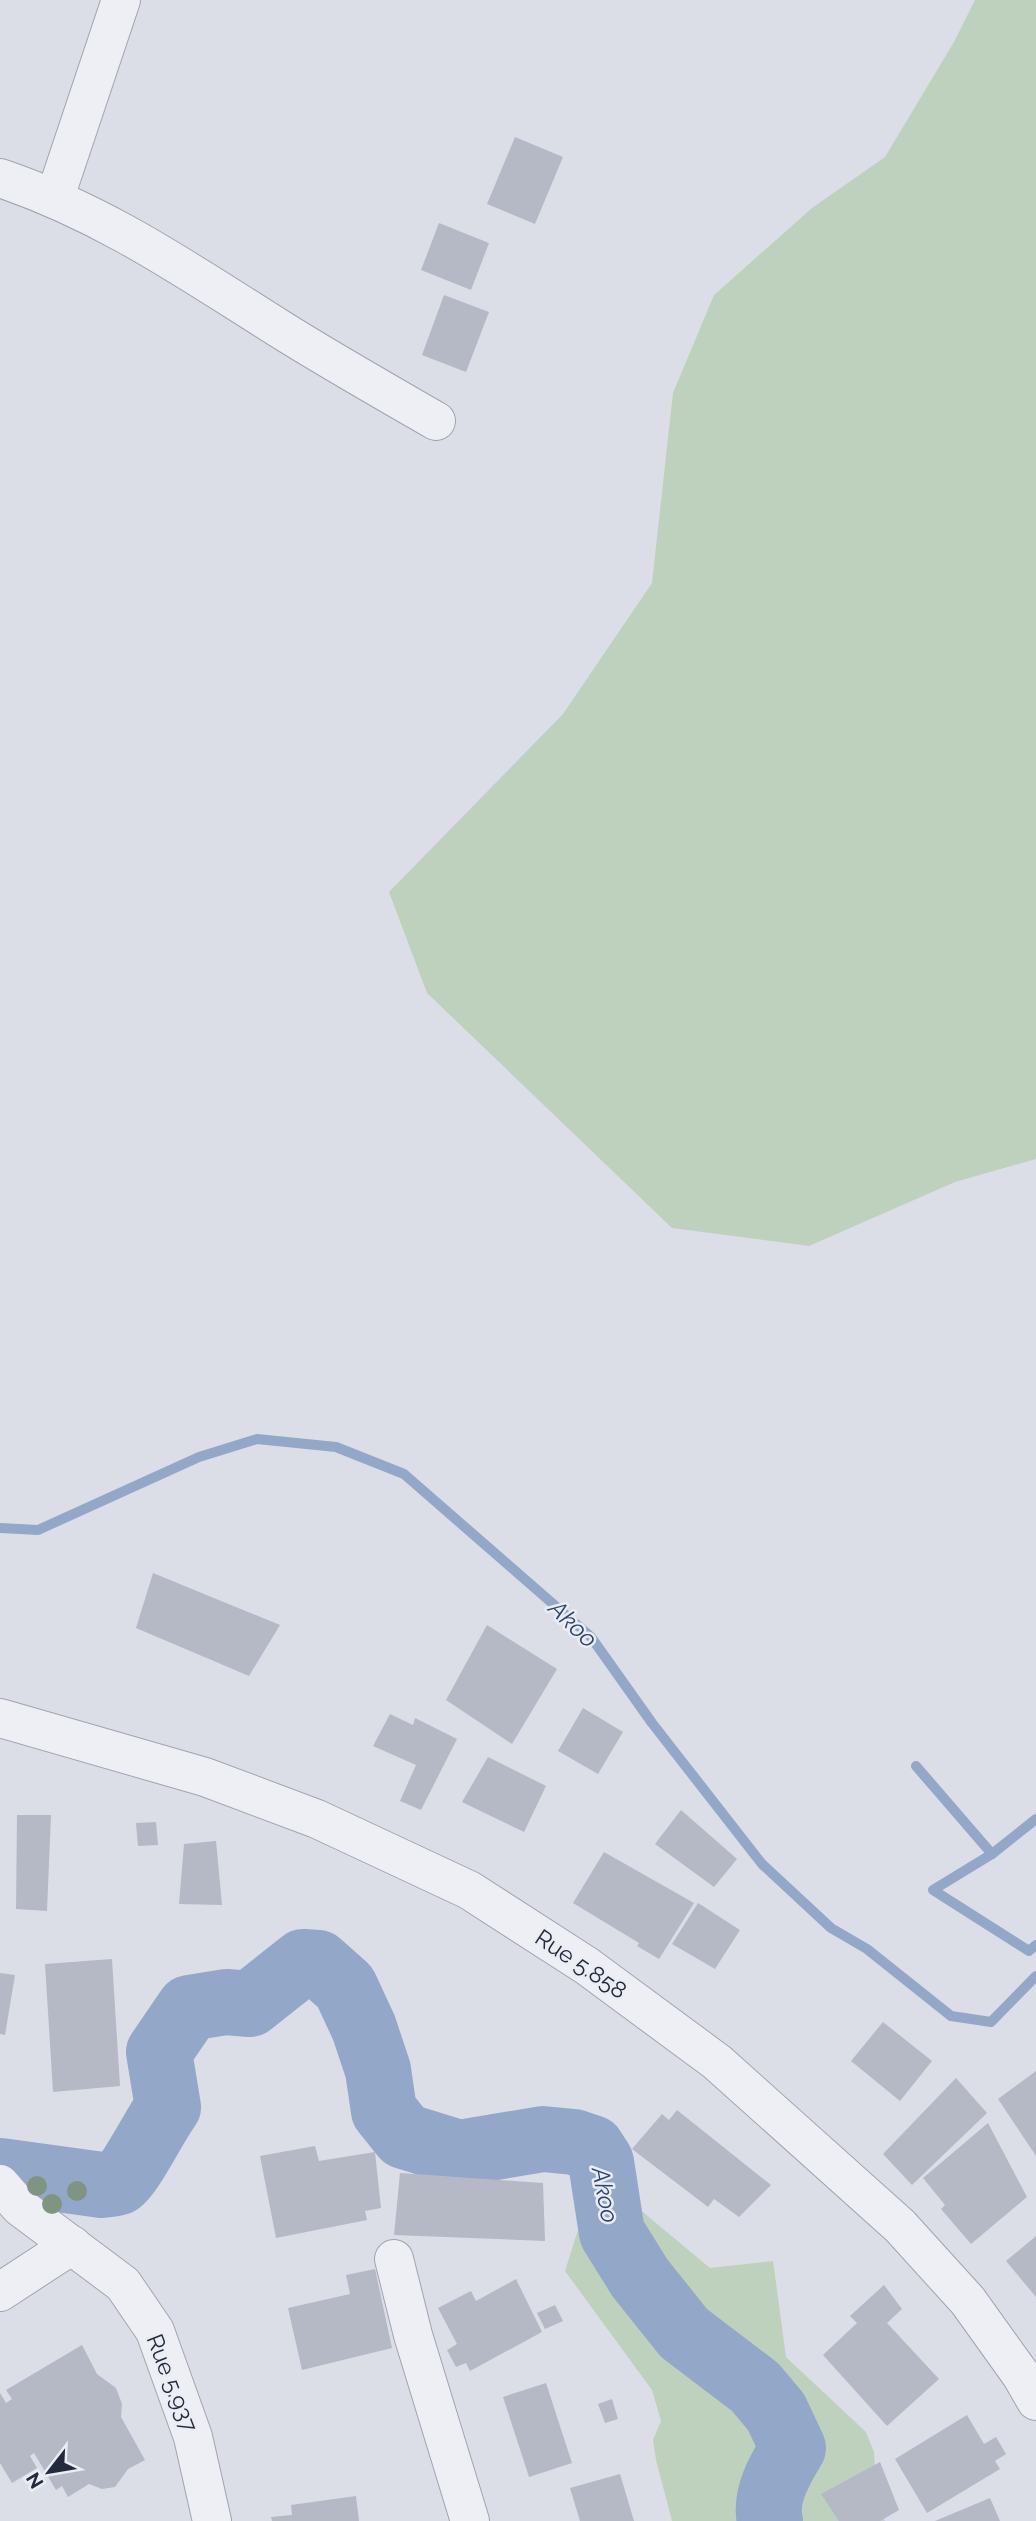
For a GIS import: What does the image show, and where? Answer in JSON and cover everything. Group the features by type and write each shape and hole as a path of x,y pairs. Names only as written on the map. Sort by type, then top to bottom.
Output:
{"street":[{"path":"55,197 121,0"},
{"path":"0,178 55,197 129,234 310,348 436,422"},
{"name":"Rue 5.858","path":"0,1718 205,1777 317,1819 469,1890 587,1966 717,2062 900,2226 968,2301 1036,2401"},
{"name":"Rue 5.937","path":"0,2184 20,2207 123,2284 155,2331 193,2437 212,2521"},
{"path":"0,2292 72,2245"},
{"path":"394,2259 412,2335 470,2521"}],"green space":[{"path":"975,0 1036,0 1036,1159 955,1182 809,1246 672,1228 427,993 389,892 563,714 652,583 673,393 714,295 812,208 885,157 954,42"},
{"path":"596,2173 710,2268 773,2261 786,2357 866,2432 874,2452 877,2499 885,2521 672,2521 656,2460 653,2440 661,2421 652,2390 565,2271"}],"building":[{"path":"515,137 563,157 535,224 487,204"},
{"path":"439,223 489,243 471,290 421,270"},
{"path":"444,295 489,312 466,372 422,355"},
{"path":"153,1573 280,1625 249,1676 136,1628"},
{"path":"487,1625 557,1669 512,1744 446,1700"},
{"path":"583,1708 623,1732 598,1774 558,1751"},
{"path":"390,1714 413,1725 415,1718 457,1739 421,1810 400,1801 416,1765 373,1746"},
{"path":"488,1757 546,1786 524,1832 462,1802"},
{"path":"681,1810 737,1859 714,1887 655,1844"},
{"path":"17,1815 51,1815 47,1911 16,1909"},
{"path":"156,1822 158,1845 138,1846 136,1823"},
{"path":"216,1841 222,1905 179,1904 184,1844"},
{"path":"604,1852 694,1903 659,1959 637,1946 639,1943 573,1903"},
{"path":"698,1903 740,1930 715,1969 672,1944"},
{"path":"112,1959 120,2086 53,2092 45,1964"},
{"path":"0,1973 15,1975 5,2035 0,2034"},
{"path":"883,2022 932,2061 900,2101 851,2061"},
{"path":"1036,2071 1036,2156 998,2099"},
{"path":"956,2078 987,2113 912,2185 883,2154"},
{"path":"677,2110 771,2185 739,2217 714,2199 708,2207 632,2149 662,2114 669,2120"},
{"path":"988,2123 1027,2197 971,2244 941,2209 945,2205 923,2178"},
{"path":"315,2146 319,2161 375,2152 381,2208 365,2211 367,2220 276,2238 260,2156"},
{"path":"400,2173 543,2183 545,2241 394,2235"},
{"path":"1036,2236 1036,2297 1006,2261"},
{"path":"375,2269 392,2348 302,2370 288,2308 350,2294 346,2275"},
{"path":"516,2279 542,2332 470,2371 466,2363 456,2367 447,2350 457,2344 438,2308 471,2291 476,2301"},
{"path":"884,2285 902,2309 887,2323 939,2379 887,2426 823,2355 857,2323 850,2316"},
{"path":"555,2305 563,2321 545,2329 537,2313"},
{"path":"82,2345 97,2374 116,2388 122,2404 121,2417 145,2460 128,2469 115,2487 102,2489 89,2484 68,2497 62,2486 56,2490 34,2453 30,2456 37,2468 12,2483 0,2463 0,2393 6,2403 12,2399 6,2390"},
{"path":"546,2383 572,2463 529,2477 503,2397"},
{"path":"612,2399 618,2419 605,2423 598,2404"},
{"path":"967,2415 984,2444 996,2437 1006,2454 995,2461 1000,2469 927,2513 895,2459"},
{"path":"880,2462 899,2510 880,2521 839,2521 821,2494"},
{"path":"620,2474 634,2521 580,2521 570,2488"},
{"path":"356,2496 359,2521 272,2521 271,2517 292,2515 291,2505"},
{"path":"990,2498 1000,2521 935,2521"}],"waterway":[{"name":"Akoo","path":"0,1528 38,1530 199,1457 257,1439 336,1447 404,1474 591,1637 652,1723 762,1864 831,1928 867,1949 951,2016 991,2022 1036,1976"},
{"path":"916,1766 992,1854"},
{"path":"1036,1819 992,1854 933,1890 1029,1951 1036,1945"},
{"name":"Akoo","path":"0,2171 102,2185 119,2182 168,2107 159,2052 189,2008 226,2002 250,2004 303,1962 318,1963 345,1987 364,2028 378,2070 384,2111 404,2136 459,2153 543,2139 574,2142 592,2148 601,2162 612,2233 640,2278 684,2333 755,2387 776,2412 793,2448 771,2492 770,2521"}]}
